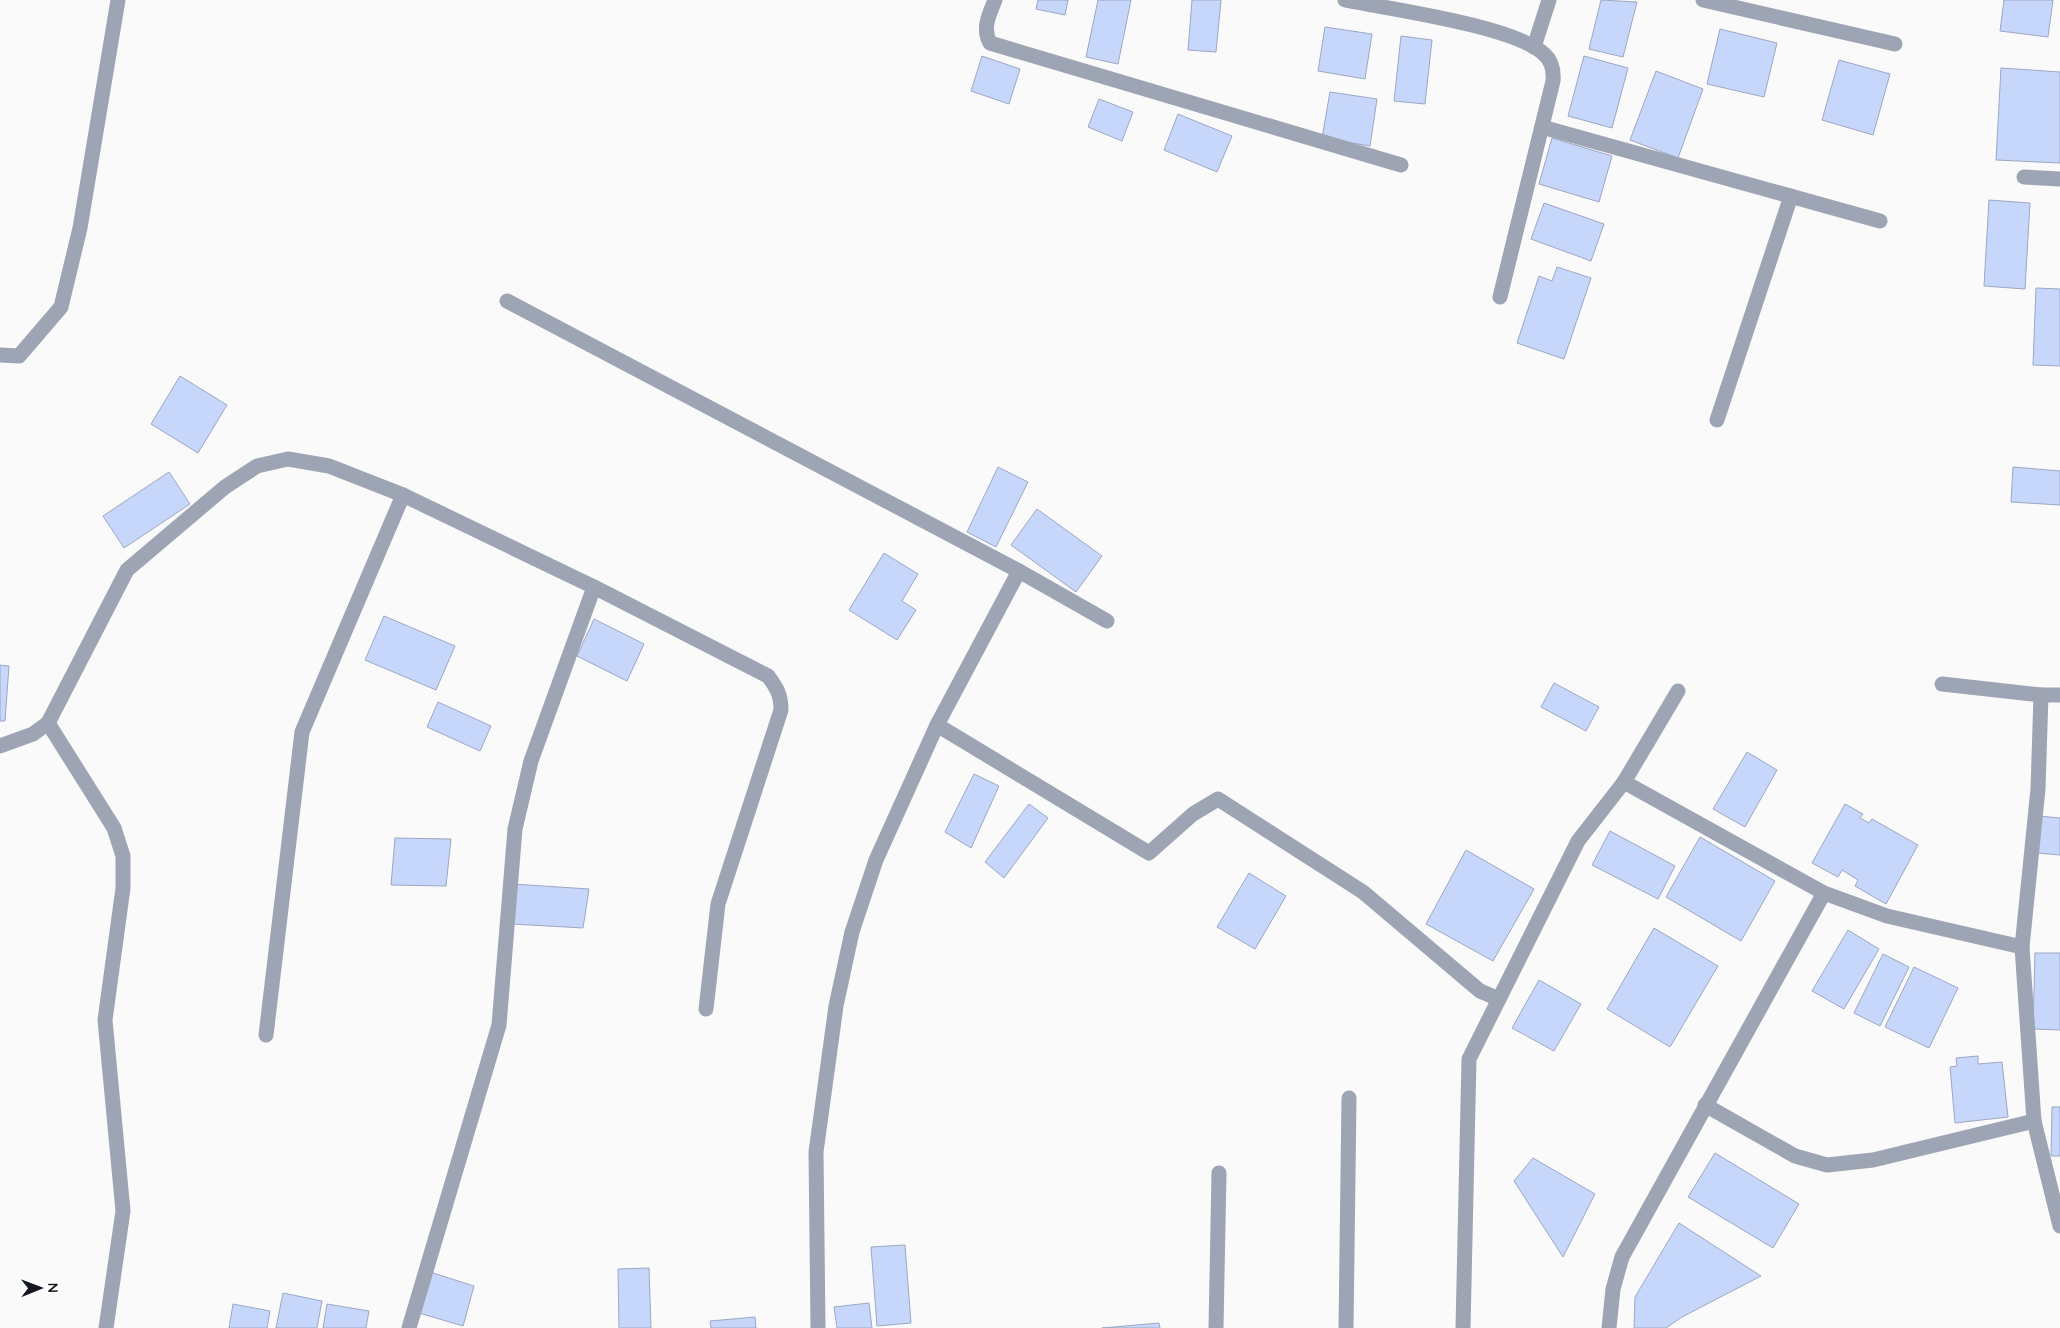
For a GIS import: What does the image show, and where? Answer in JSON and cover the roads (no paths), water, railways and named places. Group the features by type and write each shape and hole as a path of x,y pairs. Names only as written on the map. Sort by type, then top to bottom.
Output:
{"street":[{"path":"0,355 19,356 61,307 80,228 118,0"},
{"path":"995,0 987,21 986,35 990,43 1401,165"},
{"path":"1345,0 1498,31 1534,47 1550,61 1554,71 1553,81 1500,297"},
{"path":"1534,47 1549,0"},
{"path":"1703,0 1895,44"},
{"path":"1542,127 1880,221"},
{"path":"2024,177 2060,179"},
{"path":"1717,420 1791,196"},
{"path":"507,301 1020,570 1107,621"},
{"path":"0,746 33,734 48,723 127,570 226,487 257,466 288,459 329,466 403,495 594,587 768,676 781,696 781,710 718,904 706,1009"},
{"path":"266,1036 302,732 403,495"},
{"path":"818,1328 816,1152 836,1006 852,932 876,860 937,726 1020,570"},
{"path":"409,1328 499,1025 515,829 531,761 594,587"},
{"path":"1942,684 2041,695 2060,695"},
{"path":"1463,1328 1469,1060 1578,841 1624,782 1678,691"},
{"path":"2041,695 2038,789 2022,947 2034,1121 2060,1226"},
{"path":"48,723 114,828 123,856 124,888 105,1020 121,1173 123,1211 106,1328"},
{"path":"937,726 1149,853 1192,814 1218,799 1363,892 1480,992 1499,999"},
{"path":"1624,782 1824,893 1887,916 2022,947"},
{"path":"1609,1328 1613,1288 1622,1257 1824,893"},
{"path":"1346,1328 1349,1098"},
{"path":"1705,1105 1795,1156 1827,1166 1873,1160 2034,1121"},
{"path":"1216,1328 1219,1173"}]}
